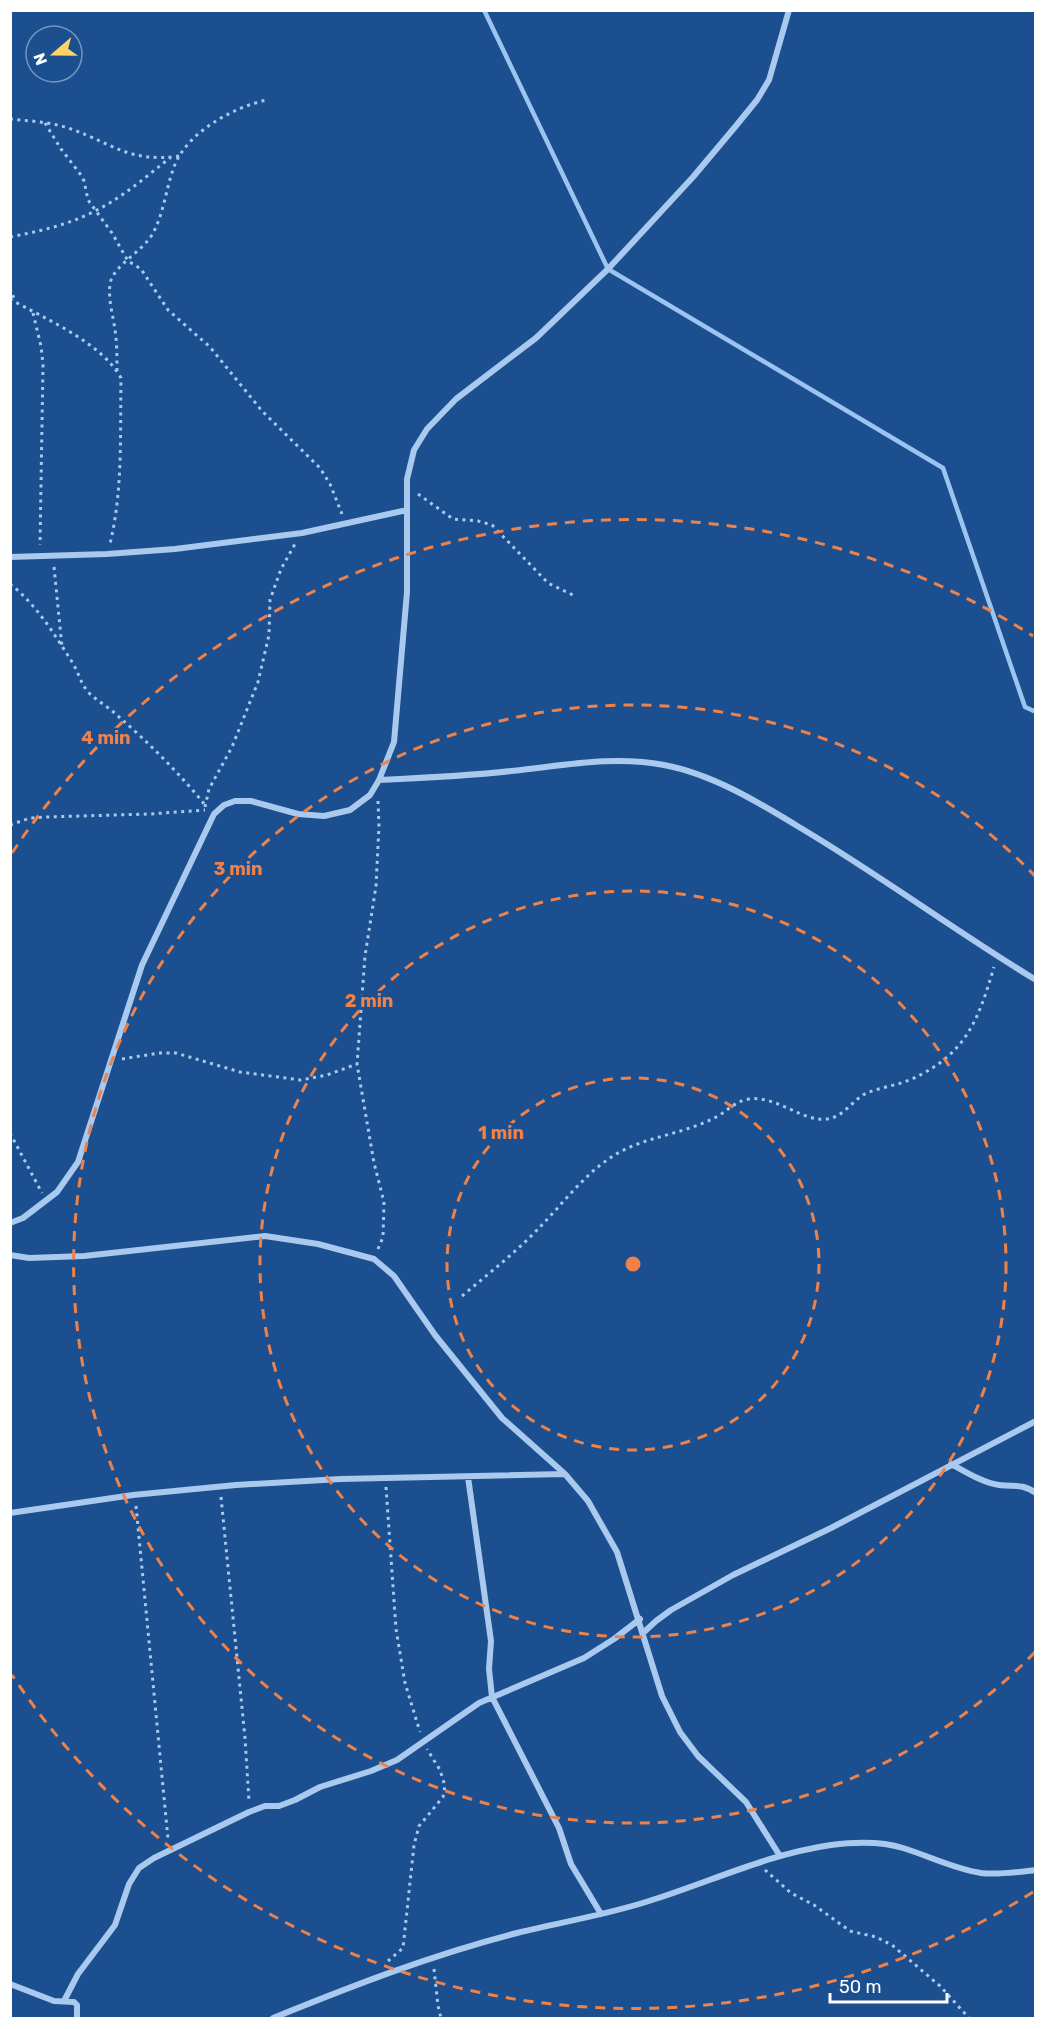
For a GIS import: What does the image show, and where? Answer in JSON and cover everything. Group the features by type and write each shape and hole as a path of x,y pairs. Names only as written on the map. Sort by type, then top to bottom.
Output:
{"street":[{"path":"10,1223 23,1218 57,1192 78,1162 142,964 213,814 224,805 235,801 251,801 298,814 324,816 350,810 370,795 378,782 394,742 407,592 407,486 414,450 427,429 456,399 536,338 608,269 693,177 757,100 768,80 789,10"},
{"path":"10,557 175,549 302,532 407,510"},
{"path":"378,782 511,771 580,762 632,762 664,765 708,778 773,812 854,860 1035,980"},
{"path":"10,1254 29,1258 84,1256 265,1236 318,1244 374,1259 394,1276 435,1335 502,1418 565,1474 588,1501 618,1552 662,1696 680,1732 698,1756 746,1802 780,1856"},
{"path":"643,1633 671,1610 733,1575 831,1528 1035,1421"},
{"path":"951,1464 990,1482 1000,1485 1016,1484 1027,1487 1035,1493"},
{"path":"10,1513 135,1495 220,1486 342,1479 565,1474"},
{"path":"468,1477 490,1641 489,1669 492,1697 558,1828 571,1864 601,1914"},
{"path":"64,2001 78,1974 115,1925 129,1884 139,1868 249,1812 265,1806 279,1806 320,1787 397,1760 479,1703 584,1658 614,1640 640,1619"},
{"path":"273,2019 328,1996 433,1958 518,1933 650,1901 757,1863 831,1845 867,1843 901,1848 952,1866 982,1873 1035,1870"},
{"path":"10,1984 54,2001 74,2002 77,2005 77,2019"}],"path":[{"path":"117,371 116,332 110,301 110,284 113,273 142,248 153,232 179,156 192,138 220,119 251,103 267,100"},
{"path":"10,119 45,123 70,129 118,151 160,158 179,156"},
{"path":"45,123 81,175 88,200 112,233 128,261 141,269 168,310 210,347 262,411 320,468 330,484 346,523"},
{"path":"10,237 66,224 96,211 171,157"},
{"path":"10,288 15,302"},
{"path":"10,299 75,334 117,371 121,378 116,519 107,554"},
{"path":"33,311 43,365 40,555"},
{"path":"407,486 453,519 478,521 492,525 548,583 573,595"},
{"path":"207,826 205,805 218,772 232,747 258,682 269,635 270,600 281,569 302,532"},
{"path":"53,554 62,648"},
{"path":"10,584 51,628 90,694 121,718 205,805"},
{"path":"374,1259 383,1237 384,1202 374,1163 357,1064 365,956 376,886 379,826 378,782"},
{"path":"10,825 30,818 205,810"},
{"path":"462,1296 492,1273 523,1244 590,1175 628,1148 687,1130 720,1115 740,1101 751,1098 783,1105 813,1118 828,1119 842,1114 860,1097 869,1092 886,1089 933,1068 953,1054 968,1034 984,1000 997,956"},
{"path":"110,1061 159,1053 176,1053 240,1072 301,1080 327,1075 357,1064"},
{"path":"10,1133 47,1200"},
{"path":"384,1964 403,1948 414,1845 419,1826 443,1797 445,1786 440,1770 424,1743 405,1683 396,1629 385,1479"},
{"path":"220,1486 245,1738 249,1812"},
{"path":"135,1495 170,1851"},
{"path":"757,1863 791,1893 814,1905 850,1931 876,1937 892,1945 940,1986 969,2019"},
{"path":"433,1958 441,2019"}],"waterway":[{"path":"484,10 608,269 943,468 1025,707 1036,712"}]}
